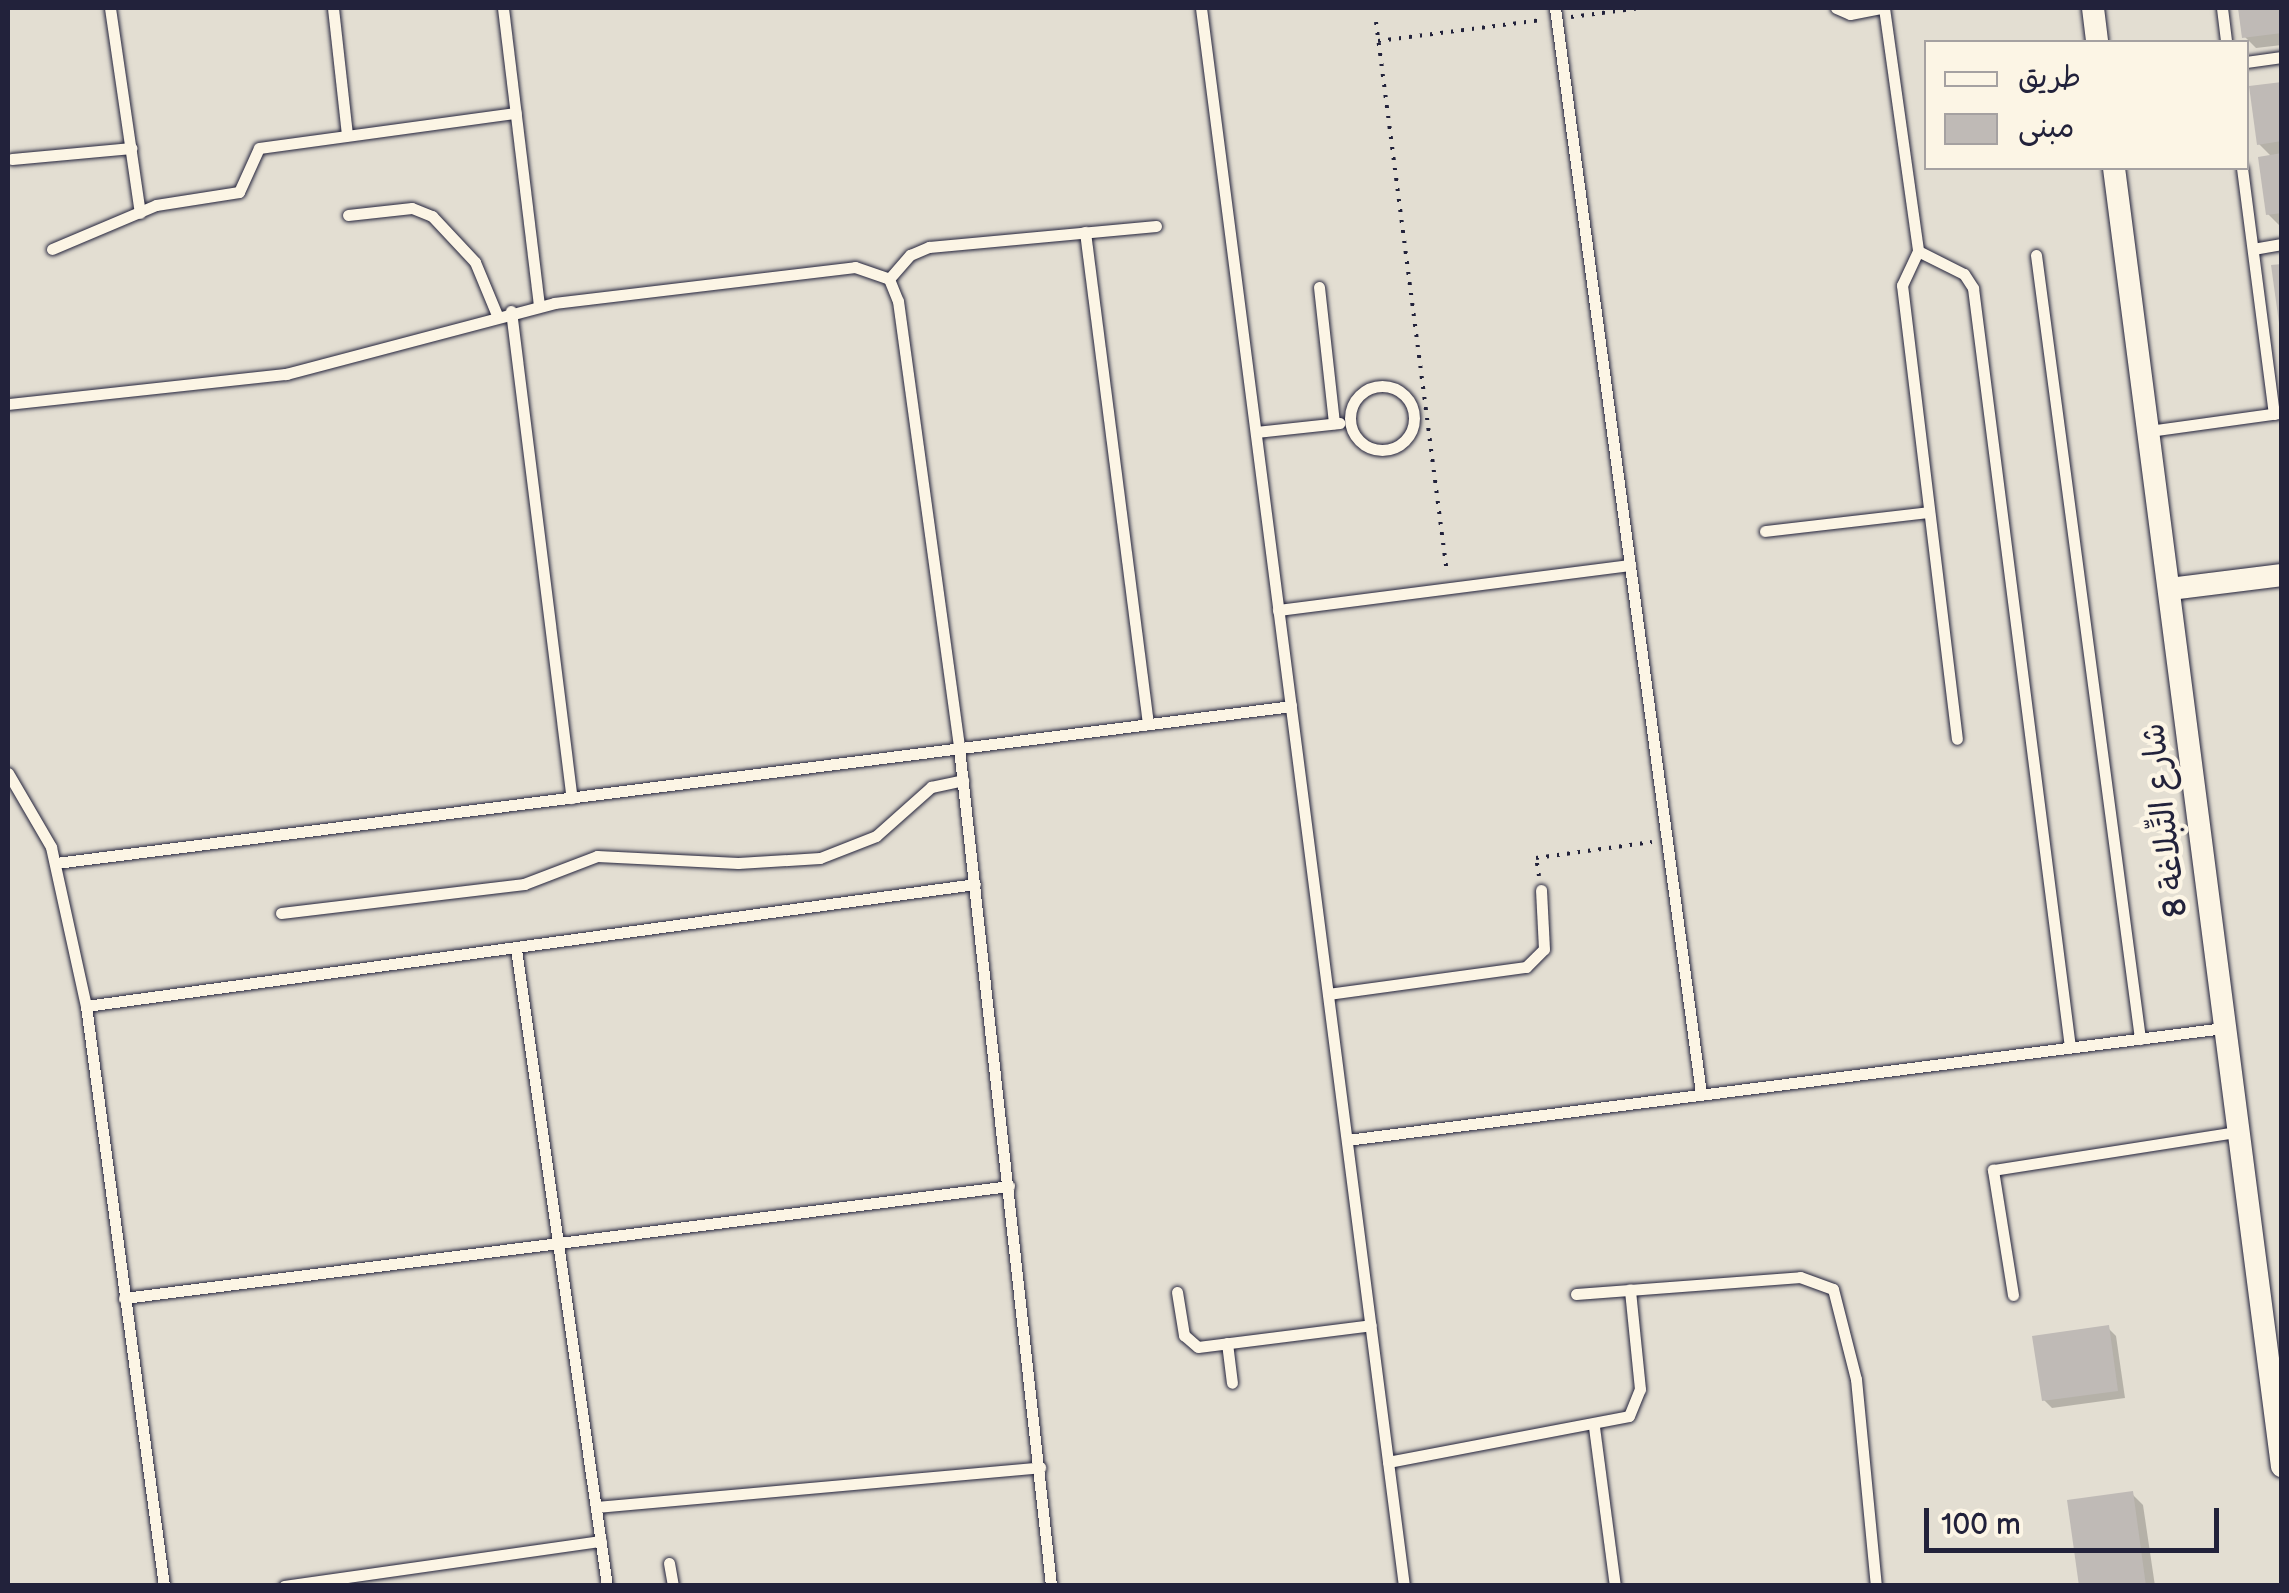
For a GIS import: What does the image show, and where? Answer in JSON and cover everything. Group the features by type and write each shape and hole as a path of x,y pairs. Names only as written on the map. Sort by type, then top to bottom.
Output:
{"street":[{"path":"2092,8 2097,40"},
{"name":"شارع التِّبلاغة 8","path":"2114,170 2282,1466"},
{"path":"2170,589 2282,575"}],"lane":[{"path":"110,8 140,213"},
{"path":"333,8 348,135"},
{"path":"503,8 540,306"},
{"path":"1201,8 1404,1586"},
{"path":"1836,8 1850,14 1882,8 1918,251 1902,285 1957,739"},
{"path":"2222,8 2226,40"},
{"path":"1556,13 1702,1094"},
{"path":"2249,62 2282,57"},
{"path":"52,249 140,213 238,192 259,148 516,113"},
{"path":"12,159 131,148"},
{"path":"2149,431 2278,413 2242,170"},
{"path":"348,215 412,208 432,216 474,262 504,313 572,798"},
{"path":"889,278 902,262 929,247 1156,226"},
{"path":"1084,232 1148,724"},
{"path":"2253,249 2282,244"},
{"path":"1918,251 1964,274 1972,288 2070,1047"},
{"path":"2036,255 2140,1038"},
{"path":"8,404 306,370 540,306 855,267 889,278"},
{"path":"889,278 898,301 960,748 1052,1586"},
{"path":"1320,287 1334,423"},
{"path":"1372,388 1400,391 1420,415 1412,430 1392,450 1364,446 1349,422 1351,407 1372,388"},
{"path":"1256,432 1349,422"},
{"path":"1765,531 1929,512"},
{"path":"1278,610 1630,566"},
{"path":"56,863 1291,706"},
{"path":"8,773 56,863 86,1006 164,1586"},
{"path":"281,913 524,884 597,856 738,862 820,858 876,836 931,787 963,780"},
{"path":"86,1006 975,884"},
{"path":"1328,994 1526,967 1544,949 1541,890"},
{"path":"516,949 607,1586"},
{"path":"1347,1140 2224,1028"},
{"path":"2014,1295 1994,1170 2236,1132"},
{"path":"124,1298 558,1247 1009,1186"},
{"path":"1576,1294 1800,1277 1833,1290 1856,1379 1876,1586"},
{"path":"1388,1462 1594,1427 1629,1416 1639,1398 1630,1290"},
{"path":"1177,1292 1188,1343 1227,1343 1371,1325"},
{"path":"1227,1343 1232,1383"},
{"path":"1594,1427 1615,1586"},
{"path":"596,1507 1040,1467"},
{"path":"284,1586 337,1582 601,1541"},
{"path":"669,1564 672,1586"}],"path":[{"path":"1378,41 1556,13 1640,8"},
{"path":"1376,22 1420,415 1448,588"},
{"path":"1541,890 1536,858 1667,840"}],"shaded area":[{"path":"8,8 2281,8 2281,1585 8,1586"}],"building":[{"path":"2238,8 2282,8 2282,33 2242,38"},
{"path":"2282,82 2282,141 2257,145 2249,86"},
{"path":"2282,153 2282,213 2266,215 2258,157"},
{"path":"2282,264 2282,322 2279,323 2271,265"},
{"path":"2109,1325 2118,1391 2042,1401 2032,1336"},
{"path":"2133,1491 2146,1586 2079,1586 2067,1500"}]}
